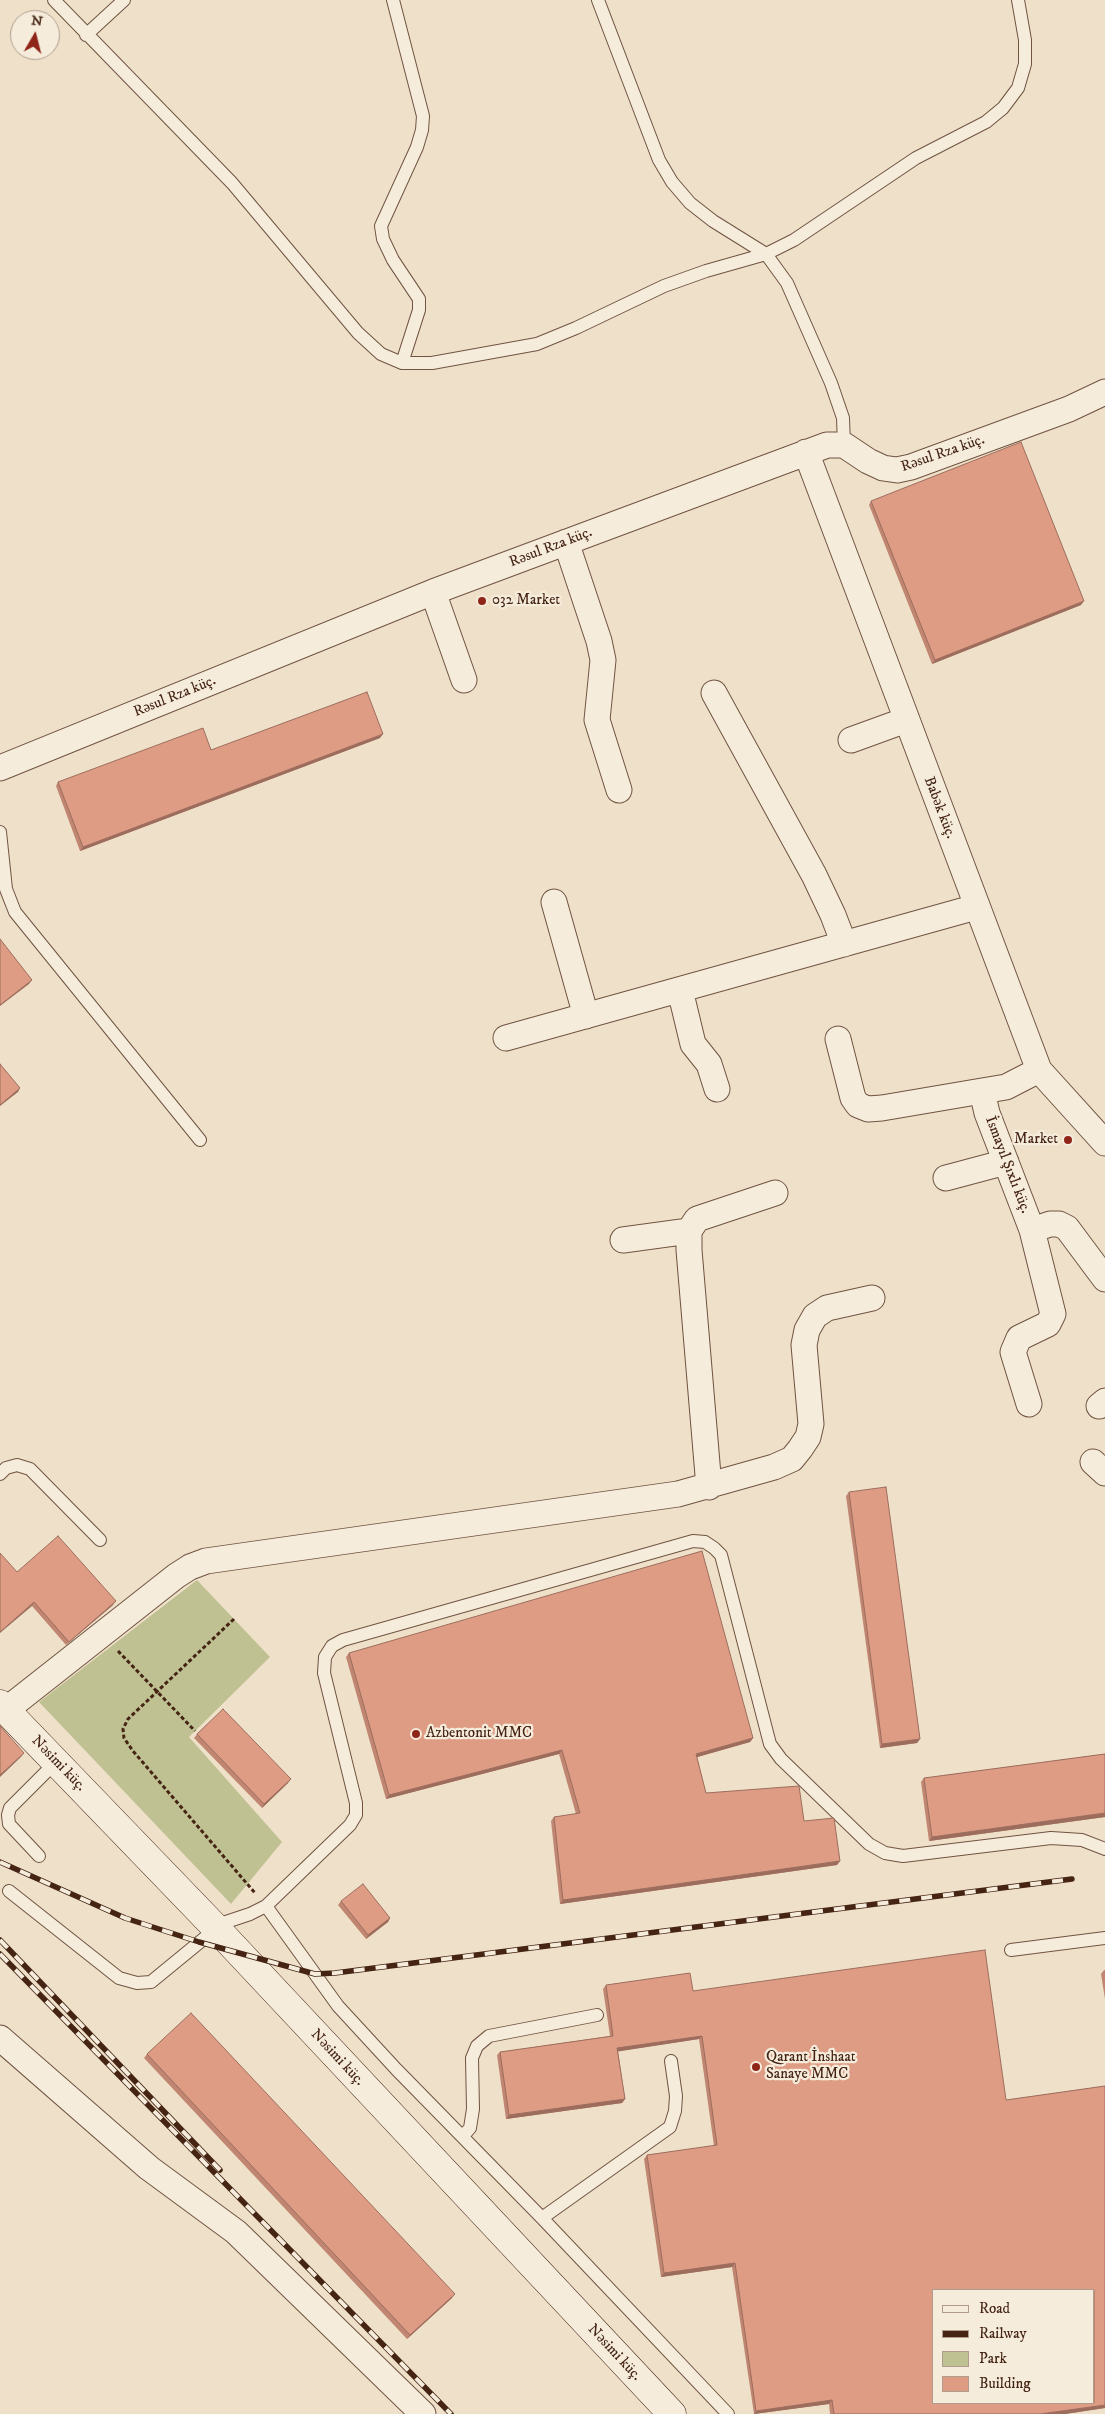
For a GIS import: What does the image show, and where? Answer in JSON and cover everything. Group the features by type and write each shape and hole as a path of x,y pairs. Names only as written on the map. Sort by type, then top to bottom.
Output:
{"street":[{"name":"Rəsul Rza küç.","path":"0,768 434,592 826,445 844,445 883,468 896,470 911,467 1069,408 1105,392"},
{"name":"Babək küç.","path":"806,452 976,908 1039,1070 1105,1143"},
{"path":"566,542 599,641 603,660 597,704 597,720 618,790"},
{"path":"434,592 464,680"},
{"path":"714,693 814,876 834,915 844,944"},
{"path":"851,740 906,720"},
{"path":"554,902 586,1016"},
{"path":"506,1038 976,908"},
{"path":"680,990 693,1044 709,1064 718,1089"},
{"path":"838,1039 852,1098 858,1105 868,1109 1006,1086 1039,1070"},
{"name":"İsmayıl Şıxlı küç.","path":"982,1091 987,1113 1032,1230 1050,1224 1059,1224 1067,1228 1105,1279"},
{"path":"946,1178 1006,1162"},
{"path":"709,1487 688,1250 689,1231 697,1220 775,1193"},
{"path":"1030,1404 1013,1352 1015,1343 1020,1338 1048,1324 1053,1314 1032,1230"},
{"path":"623,1240 689,1231"},
{"path":"3,1707 190,1566 206,1561 678,1494 709,1487 774,1467 792,1459 808,1437 811,1424 804,1346 806,1330 815,1316 827,1308 872,1298"},
{"name":"Nəsimi küç.","path":"3,1707 216,1928 672,2414"},
{"path":"0,2038 149,2168 236,2232 423,2414"}],"lane":[{"path":"54,0 232,183 358,333 381,354 402,362 432,363 536,344 576,328 664,286 706,271 766,254 794,240 916,158 986,122 1003,108 1018,88 1025,64 1025,40 1018,0"},
{"path":"86,35 124,0"},
{"path":"393,0 423,116 422,130 417,147 381,226 383,238 393,260 419,299 419,310 402,362"},
{"path":"598,0 659,160 672,182 690,203 713,222 766,254 787,283 831,383 843,418 844,445"},
{"path":"0,832 6,889 15,912 200,1140"},
{"path":"0,1474 6,1468 17,1465 30,1469 100,1540"},
{"path":"9,1892 119,1978 137,1983 152,1982 223,1923 250,1914 266,1906 350,1825 356,1815 356,1803 324,1673 325,1658 332,1646 343,1640 693,1541 705,1542 721,1555 770,1744 781,1759 869,1844 885,1853 903,1856 1051,1838 1082,1840 1105,1848"},
{"path":"39,1856 9,1824 8,1815 10,1808 56,1762"},
{"path":"266,1906 338,2006 396,2069 542,2218 728,2414"},
{"path":"1011,1950 1105,1938"},
{"path":"463,2136 470,2128 473,2109 472,2058 477,2046 489,2036 597,2015"},
{"path":"542,2218 670,2127 675,2111 676,2096 671,2060"}],"path":[{"path":"234,1619 128,1719 123,1729 124,1738 266,1906"},
{"path":"102,1634 195,1731"}],"green space":[{"path":"197,1580 270,1657 189,1737 282,1842 231,1904 39,1702"}],"building":[{"path":"1021,442 1084,601 935,660 871,501"},
{"path":"367,692 383,734 83,847 58,782 203,728 211,750"},
{"path":"0,939 32,980 0,1005"},
{"path":"0,1064 20,1088 0,1105"},
{"path":"886,1487 920,1739 882,1744 849,1492"},
{"path":"58,1536 116,1601 69,1642 34,1602 0,1632 0,1553 17,1572"},
{"path":"702,1551 753,1738 696,1754 706,1793 799,1786 804,1821 834,1818 840,1861 563,1900 554,1817 580,1813 562,1750 389,1795 349,1653"},
{"path":"223,1709 291,1779 264,1804 197,1734"},
{"path":"0,1726 24,1753 0,1775"},
{"path":"1105,1754 1105,1813 932,1837 924,1778"},
{"path":"363,1884 390,1918 368,1935 341,1901"},
{"path":"985,1950 1006,2100 1105,2086 1105,2405 1040,2414 834,2414 832,2400 756,2411 735,2263 664,2273 647,2155 717,2145 702,2036 617,2048 625,2099 509,2115 500,2052 613,2036 606,1985 690,1973 693,1991"},
{"path":"191,2013 455,2294 410,2335 147,2054"}],"railway":[{"path":"0,1862 125,1918 199,1942 315,1974 1072,1879"},
{"path":"0,1940 220,2170"},
{"path":"0,1954 451,2414"}],"place":[{"name":"032 Market","path":"482,601"},
{"name":"Market","path":"1068,1140"},
{"name":"Azbentonit MMC","path":"416,1734"},
{"name":"Qarant İnshaat Sanaye MMC","path":"756,2067"}]}
